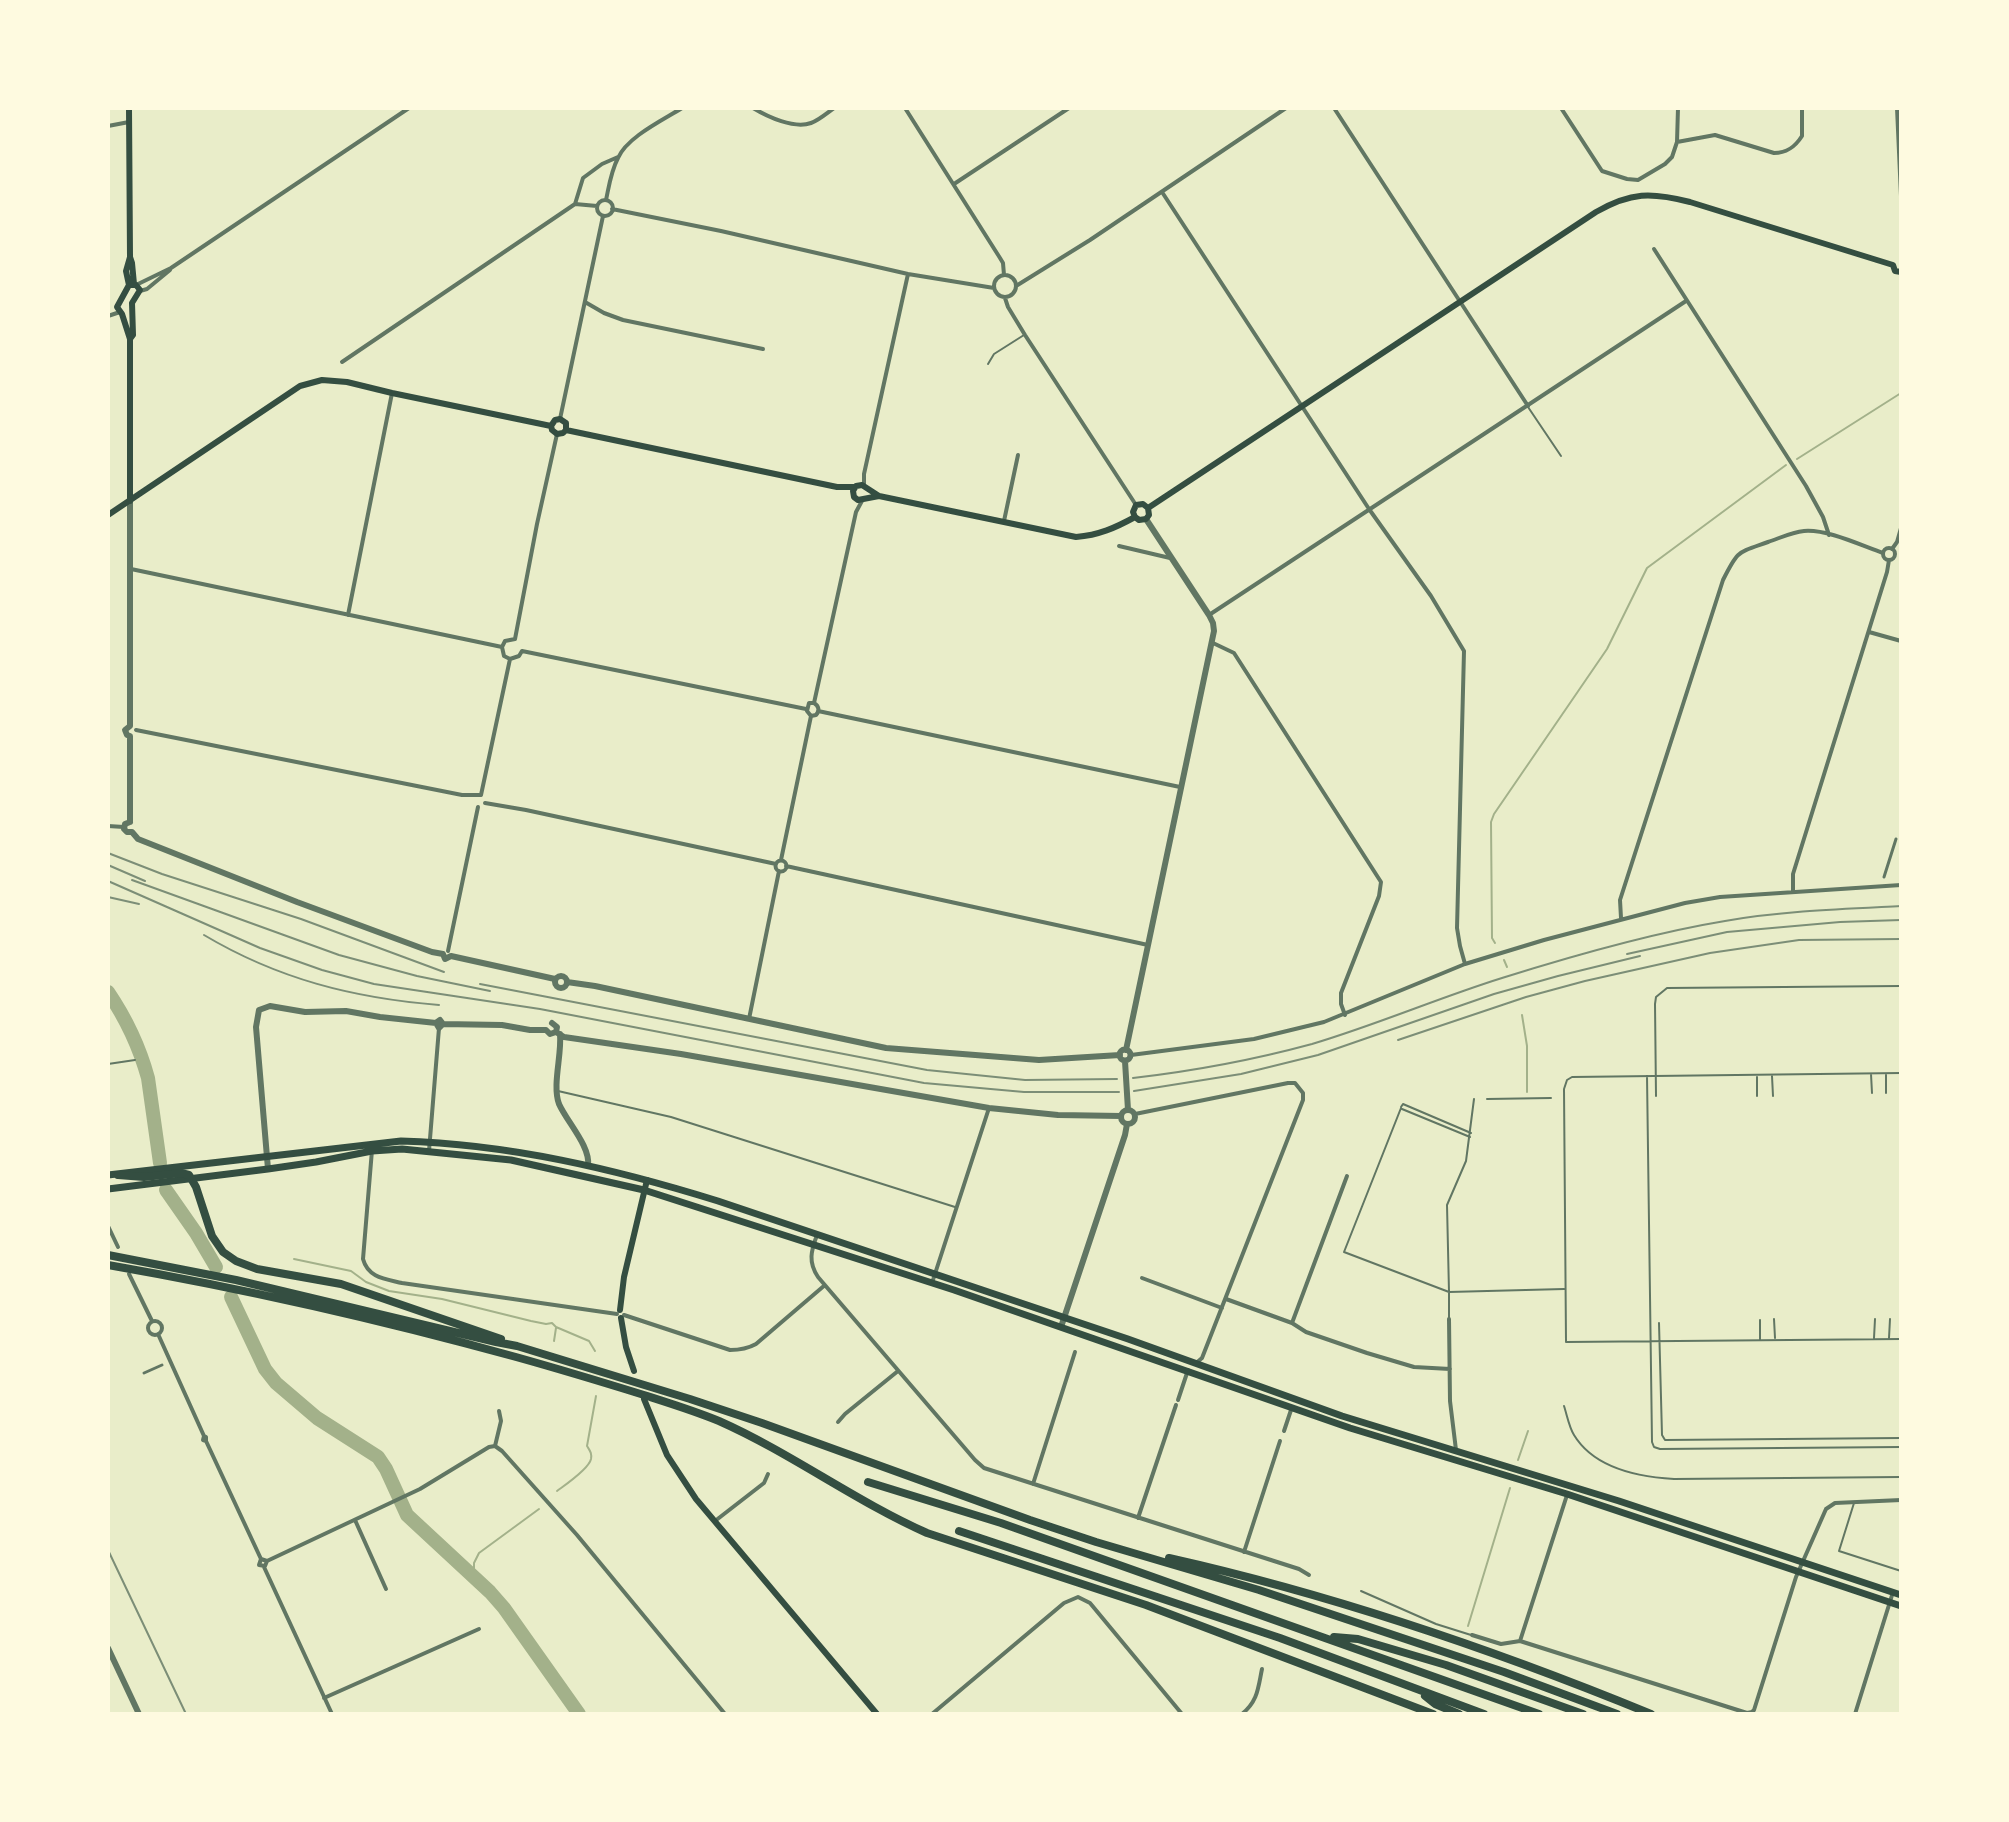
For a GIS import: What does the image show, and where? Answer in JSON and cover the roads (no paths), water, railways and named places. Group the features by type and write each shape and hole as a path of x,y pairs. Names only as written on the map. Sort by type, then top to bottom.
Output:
{"highway":[{"path":"113,1175 372,1148 429,1146 526,1153 676,1188 817,1235 1187,1371 1293,1403"},
{"path":"429,1146 511,1160 644,1190 814,1244 1065,1317 1197,1363 1350,1428 1454,1455 1897,1594"},
{"path":"108,1189 316,1162 372,1148"},
{"path":"113,1175 189,1175 212,1236 229,1256 246,1266 354,1288 717,1420 898,1520 1146,1605 1432,1714"},
{"path":"108,1255 517,1346"},
{"path":"108,1265 301,1299 690,1399 1030,1520 1259,1590 1617,1714"},
{"path":"868,1482 1001,1523 1539,1714"},
{"path":"1569,1490 1901,1606"},
{"path":"959,1531 1280,1638 1417,1690 1454,1709 1484,1714"},
{"path":"1096,1542 1317,1596 1543,1671 1651,1714"},
{"path":"1322,1636 1358,1639 1446,1665 1583,1714"},
{"path":"1359,1686 1420,1714"}],"main road":[{"path":"129,108 130,257 126,271 135,286 131,311 133,335 130,339"},
{"path":"1148,508 1459,301 1604,207 1627,197 1648,194 1690,202 1896,263 1895,271 1901,272"},
{"path":"131,311 121,313 112,307 135,286"},
{"path":"121,313 130,339 130,501"},
{"path":"108,515 300,386 322,380 551,426"},
{"path":"551,426 553,421 560,419 566,423 566,430"},
{"path":"551,426 557,434 566,430"},
{"path":"566,430 1076,537 1099,534 1135,517"},
{"path":"858,489 868,493 865,498"},
{"path":"858,489 858,500 879,496"},
{"path":"1143,504 1148,508 1146,519 1135,517 1133,512 1136,505 1143,504"},
{"path":"634,1371 620,1314 624,1277 647,1180"},
{"path":"644,1399 667,1455 682,1480 877,1714"}],"street":[{"path":"135,286 147,289 171,268 409,108"},
{"path":"606,200 618,157 630,142 682,108"},
{"path":"753,108 779,119 804,124 811,123 834,108"},
{"path":"905,108 1003,263 1004,275"},
{"path":"953,184 1069,108"},
{"path":"1016,286 1010,275 1004,275 995,280 994,288 1000,297 1012,294 1016,286 1286,108"},
{"path":"1334,108 1528,406"},
{"path":"1561,108 1602,171 1638,180 1672,157 1677,142 1678,108"},
{"path":"1677,142 1715,135 1781,153 1790,150 1802,136 1802,108"},
{"path":"1897,108 1901,196"},
{"path":"108,126 129,122"},
{"path":"342,362 575,204 583,178 618,157"},
{"path":"1162,192 1301,407 1431,596 1464,651 1457,928 1465,964"},
{"path":"597,206 606,200"},
{"path":"597,206 598,213 609,215 612,204 606,200"},
{"path":"575,204 597,206"},
{"path":"612,209 908,274 994,288"},
{"path":"560,419 603,216"},
{"path":"1654,249 1806,486 1829,535"},
{"path":"814,703 856,512 858,489 864,474 908,274"},
{"path":"1005,298 1025,335 1136,505"},
{"path":"1209,615 1686,301"},
{"path":"585,302 623,320 763,349"},
{"path":"108,316 121,313"},
{"path":"348,615 392,393"},
{"path":"502,647 504,656 516,658 537,524 557,434"},
{"path":"1004,521 1018,455"},
{"path":"856,512 865,498"},
{"path":"127,824 132,731 130,501"},
{"path":"1127,1124 1121,1116 1127,1106 1126,1055 1214,627 1146,519"},
{"path":"1883,553 1892,549 1901,528"},
{"path":"1621,919 1620,900 1723,580 1734,558 1740,551 1805,531 1829,535 1883,553"},
{"path":"1119,546 1172,558"},
{"path":"1793,891 1793,874 1889,560 1895,556 1892,549"},
{"path":"1883,553 1884,558 1889,560"},
{"path":"129,569 502,647"},
{"path":"1869,632 1901,641"},
{"path":"502,647 508,640 806,709 811,716 781,860 776,864"},
{"path":"1213,643 1234,653 1381,882 1341,993 1345,1015"},
{"path":"478,807 474,804 510,659"},
{"path":"806,709 809,703 814,703"},
{"path":"811,716 818,711 814,703"},
{"path":"818,711 1182,787"},
{"path":"132,731 478,796 485,799 485,803"},
{"path":"478,807 485,803 526,810 776,864"},
{"path":"447,954 478,807"},
{"path":"108,826 135,826 132,832 142,841 432,952 555,979 562,976 567,982 878,1047 1039,1060 1126,1055 1254,1039 1345,1015 1465,964 1621,919 1703,900 1901,885"},
{"path":"1884,877 1896,839"},
{"path":"781,860 786,866 1148,945"},
{"path":"749,1019 779,871 776,864"},
{"path":"779,871 786,866"},
{"path":"555,979 558,992 567,982"},
{"path":"268,1169 256,1027 259,1010 270,1006 305,1012 346,1011 440,1025 502,1025 546,1030 550,1034 558,1033 569,1038 681,1054 989,1108 1058,1115 1121,1116"},
{"path":"546,1030 547,1025 552,1023 557,1027 558,1101 589,1160 588,1166"},
{"path":"429,1146 440,1025"},
{"path":"1135,1114 1288,1083 1295,1083 1303,1093 1303,1100 1202,1359 1187,1371 1138,1518"},
{"path":"1127,1106 1135,1114"},
{"path":"934,1279 989,1108"},
{"path":"1127,1124 1133,1122 1135,1114"},
{"path":"1061,1327 1127,1124"},
{"path":"372,1148 363,1259 366,1268 383,1279 620,1314 730,1350 756,1344 825,1285"},
{"path":"1292,1323 1347,1176"},
{"path":"109,1229 118,1247"},
{"path":"817,1235 810,1255 813,1269 984,1468 1299,1569 1309,1575"},
{"path":"129,1274 152,1321"},
{"path":"1142,1278 1222,1308"},
{"path":"1226,1299 1292,1323 1306,1332 1414,1367 1450,1369"},
{"path":"1449,1319 1454,1455"},
{"path":"152,1321 161,1324 158,1334 151,1334 148,1330 148,1324 152,1321"},
{"path":"158,1334 332,1714"},
{"path":"1033,1484 1075,1352"},
{"path":"144,1373 162,1365"},
{"path":"838,1422 898,1371"},
{"path":"1284,1431 1293,1403"},
{"path":"495,1446 501,1421 499,1411"},
{"path":"1244,1552 1280,1441"},
{"path":"264,1563 405,1497 495,1446 574,1531 725,1714"},
{"path":"715,1521 764,1483 768,1474"},
{"path":"1520,1641 1569,1490"},
{"path":"1472,1635 1501,1644 1520,1641 1747,1713 1752,1712 1799,1572 1826,1509 1835,1503 1901,1500"},
{"path":"355,1520 386,1589"},
{"path":"1855,1714 1890,1602 1897,1594"},
{"path":"932,1714 1064,1603 1078,1597 1090,1603 1182,1714"},
{"path":"324,1698 479,1629"},
{"path":"109,1651 139,1714"},
{"path":"1242,1714 1252,1706 1256,1697 1262,1669"}],"lane":[{"path":"988,364 994,354 1025,335"},
{"path":"1528,406 1561,456"},
{"path":"1656,1096 1655,1004 1656,997 1667,988 1901,986"},
{"path":"108,1064 135,1060"},
{"path":"1886,1073 1886,1093"},
{"path":"1901,1073 1572,1077 1567,1080 1564,1089 1566,1342 1901,1339"},
{"path":"1871,1074 1872,1093"},
{"path":"1757,1075 1757,1096"},
{"path":"1772,1075 1773,1096"},
{"path":"1647,1076 1654,1447 1901,1447"},
{"path":"557,1091 671,1117 956,1208"},
{"path":"1487,1099 1551,1098"},
{"path":"1449,1319 1447,1205 1466,1161 1474,1099"},
{"path":"1470,1135 1401,1108 1344,1252 1449,1292 1565,1289"},
{"path":"1774,1319 1775,1341"},
{"path":"1874,1339 1875,1319"},
{"path":"1889,1339 1890,1319"},
{"path":"1760,1320 1760,1341"},
{"path":"1659,1323 1662,1435 1665,1440 1901,1438"},
{"path":"1564,1406 1573,1434 1585,1449 1599,1460 1649,1477 1901,1477"},
{"path":"1855,1502 1839,1551 1901,1571"},
{"path":"1361,1591 1436,1624 1472,1635"}],"waterway":[{"path":"1797,459 1901,393"},
{"path":"1495,943 1492,938 1491,822 1494,814 1607,649 1647,568 1786,465"},
{"path":"1504,960 1507,967"},
{"path":"108,992 145,1067 160,1163"},
{"path":"1522,1015 1527,1046 1527,1092"},
{"path":"166,1190 216,1267"},
{"path":"294,1259 351,1271 366,1282 389,1291 552,1323 589,1341 595,1351"},
{"path":"231,1297 265,1369 276,1383 317,1418 378,1457 407,1515 504,1608 579,1714"},
{"path":"554,1341 556,1328"},
{"path":"557,1491 581,1472 591,1459 587,1446 596,1396"},
{"path":"1518,1460 1528,1431"},
{"path":"1468,1626 1510,1488"},
{"path":"474,1578 474,1563 479,1553 539,1509"}],"railway":[{"path":"108,853 444,972"},
{"path":"108,865 145,881"},
{"path":"132,880 339,955 490,991"},
{"path":"108,881 260,948 374,984 540,1009 924,1083 1024,1092 1119,1092"},
{"path":"108,897 139,904"},
{"path":"1133,1078 1223,1064 1312,1044 1502,978 1669,932 1769,915 1901,906"},
{"path":"1627,954 1727,932 1901,920"},
{"path":"204,935 260,964 317,984 376,997 439,1005"},
{"path":"1398,1040 1526,997 1710,953 1799,940 1901,939"},
{"path":"1134,1091 1241,1074 1318,1055 1494,994 1640,956"},
{"path":"480,984 927,1070 1025,1080 1117,1079"},
{"path":"108,1550 186,1714"}]}
